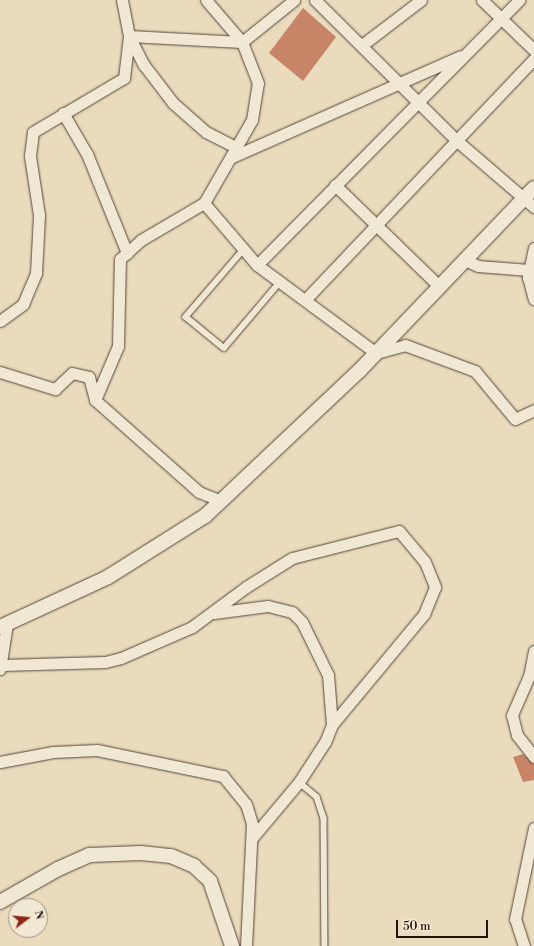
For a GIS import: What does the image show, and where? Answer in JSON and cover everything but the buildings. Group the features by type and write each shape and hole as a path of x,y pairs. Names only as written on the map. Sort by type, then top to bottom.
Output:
{"street":[{"path":"122,0 129,36 144,65 173,103 206,132 235,152"},
{"path":"95,400 118,346 120,259 140,240 204,202 235,152 252,120 258,83 242,42 206,0"},
{"path":"129,36 242,42 294,0"},
{"path":"315,0 419,100 456,140 529,203"},
{"path":"362,45 421,0"},
{"path":"482,0 534,50"},
{"path":"257,265 419,100 502,19 519,0"},
{"path":"0,321 23,304 36,273 39,215 30,156 34,132 124,78 129,36"},
{"path":"235,152 400,83 469,52"},
{"path":"305,300 534,59"},
{"path":"64,113 87,154 127,253"},
{"path":"335,185 440,287"},
{"path":"252,838 299,782 332,726 424,614 435,587 425,562 399,531 292,558 246,587 213,613 192,627 105,662 1,667 4,625 108,577 205,516 376,353 440,287 529,203 534,188"},
{"path":"204,202 242,252 257,265 376,353"},
{"path":"533,294 529,270 534,248"},
{"path":"467,261 478,266 529,270"},
{"path":"376,353 405,345 475,371 515,419 534,410"},
{"path":"0,372 55,389 72,373 89,377 95,400 199,492 221,501"},
{"path":"213,613 268,606 292,612 302,622 328,676 332,726"},
{"path":"534,651 529,676 512,715 517,735 534,757"},
{"path":"0,762 53,752 97,750 215,772 228,779 246,804 252,838 246,946"},
{"path":"524,946 515,919 534,828"},
{"path":"0,902 58,869 90,856 141,853 171,856 194,866 210,881 232,946"}],"lane":[{"path":"242,252 186,317 224,348 280,282"},
{"path":"299,782 317,797 324,818 325,946"}]}
